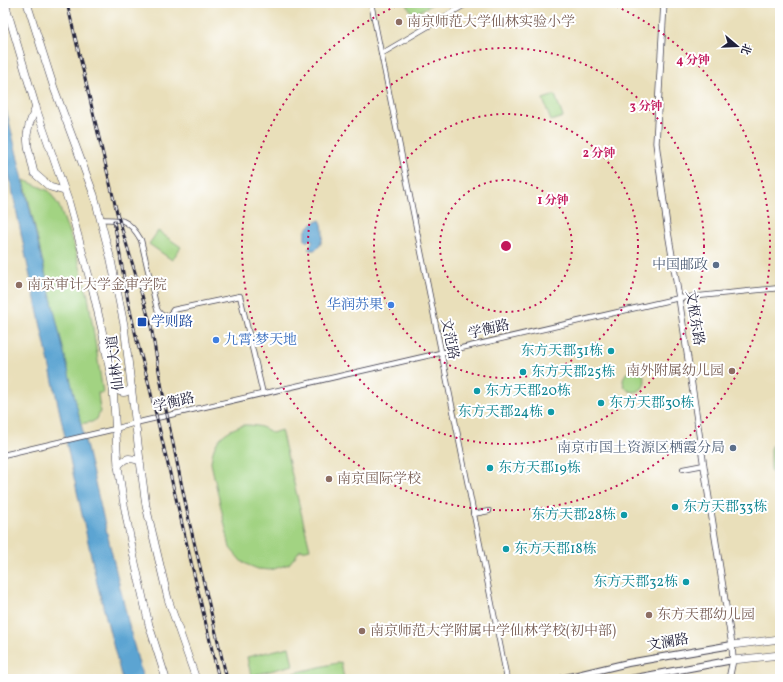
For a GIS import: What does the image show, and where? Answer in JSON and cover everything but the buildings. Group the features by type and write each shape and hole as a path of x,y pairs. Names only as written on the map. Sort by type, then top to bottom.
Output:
{"main road":[{"name":"仙林大道","path":"5,3 36,107 79,238 93,291 113,388 118,466 134,558 149,625 166,679"},
{"name":"仙林大道","path":"27,3 54,88 94,195 111,260 124,325 146,506 168,599 196,679"},
{"path":"36,107 27,135 34,173 50,187 64,190"},
{"path":"113,388 121,393 132,388"},
{"path":"118,466 124,460 130,458 140,462"},
{"name":"文澜路","path":"561,679 628,663 732,645 780,639"},
{"name":"文澜路","path":"630,679 733,660 780,655"}],"street":[{"name":"文范路","path":"371,3 507,679"},
{"path":"381,54 468,3"},
{"name":"文枢东路","path":"664,3 656,143 667,226 732,645 733,660 729,679"},
{"path":"100,219 122,221 137,233 141,240 157,309 161,315 168,315 173,310 240,296 263,394"},
{"name":"学衡路","path":"135,423 679,298 780,288"},
{"path":"3,455 135,423"},
{"path":"684,469 704,465"},
{"path":"473,514 489,511"}],"green space":[{"path":"406,3 434,3 413,15"},
{"path":"555,95 563,117 551,121 543,99"},
{"path":"24,180 49,191 59,206 75,249 88,296 103,393 98,393 100,411 97,419 92,422 79,424"},
{"path":"158,231 181,247 172,260 149,244"},
{"path":"630,370 638,370 645,377 645,385 638,392 630,392 623,385 623,377"},
{"path":"244,425 259,426 272,433 281,430 310,549 302,551 301,549 289,564 271,570 258,569 248,565 241,561 230,548 211,463 214,449 220,438 230,430"},
{"path":"771,446 780,446 780,472 771,472"},
{"path":"289,647 293,665 251,676 247,657"},
{"path":"341,662 344,679 277,679 277,677"}],"water":[{"path":"3,96 143,679 122,679 97,583 3,145"},
{"path":"320,220 323,235 320,245 317,249 308,249 313,241 310,239 307,242 305,240 306,229"}],"railway":[{"path":"67,3 117,213 151,326 165,405 190,525 227,679"},
{"path":"114,221 128,301 137,341 148,381 219,679"}],"place":[{"name":"南京师范大学仙林实验小学","path":"399,22"},
{"name":"中国邮政","path":"716,265"},
{"name":"南京审计大学金审学院","path":"19,285"},
{"name":"华润苏果","path":"391,305"},
{"name":"学则路","path":"142,322"},
{"name":"九霄·梦天地","path":"216,340"},
{"name":"东方天郡31栋","path":"611,351"},
{"name":"南外附属幼儿园","path":"732,371"},
{"name":"东方天郡25栋","path":"523,372"},
{"name":"东方天郡20栋","path":"477,391"},
{"name":"东方天郡30栋","path":"601,403"},
{"name":"东方天郡24栋","path":"551,412"},
{"name":"南京市国土资源区栖霞分局","path":"733,448"},
{"name":"东方天郡19栋","path":"490,468"},
{"name":"南京国际学校","path":"329,479"},
{"name":"东方天郡33栋","path":"675,507"},
{"name":"东方天郡28栋","path":"624,515"},
{"name":"东方天郡18栋","path":"506,549"},
{"name":"东方天郡32栋","path":"686,582"},
{"name":"东方天郡幼儿园","path":"649,615"},
{"name":"南京师范大学附属中学仙林学校(初中部)","path":"362,631"}]}
